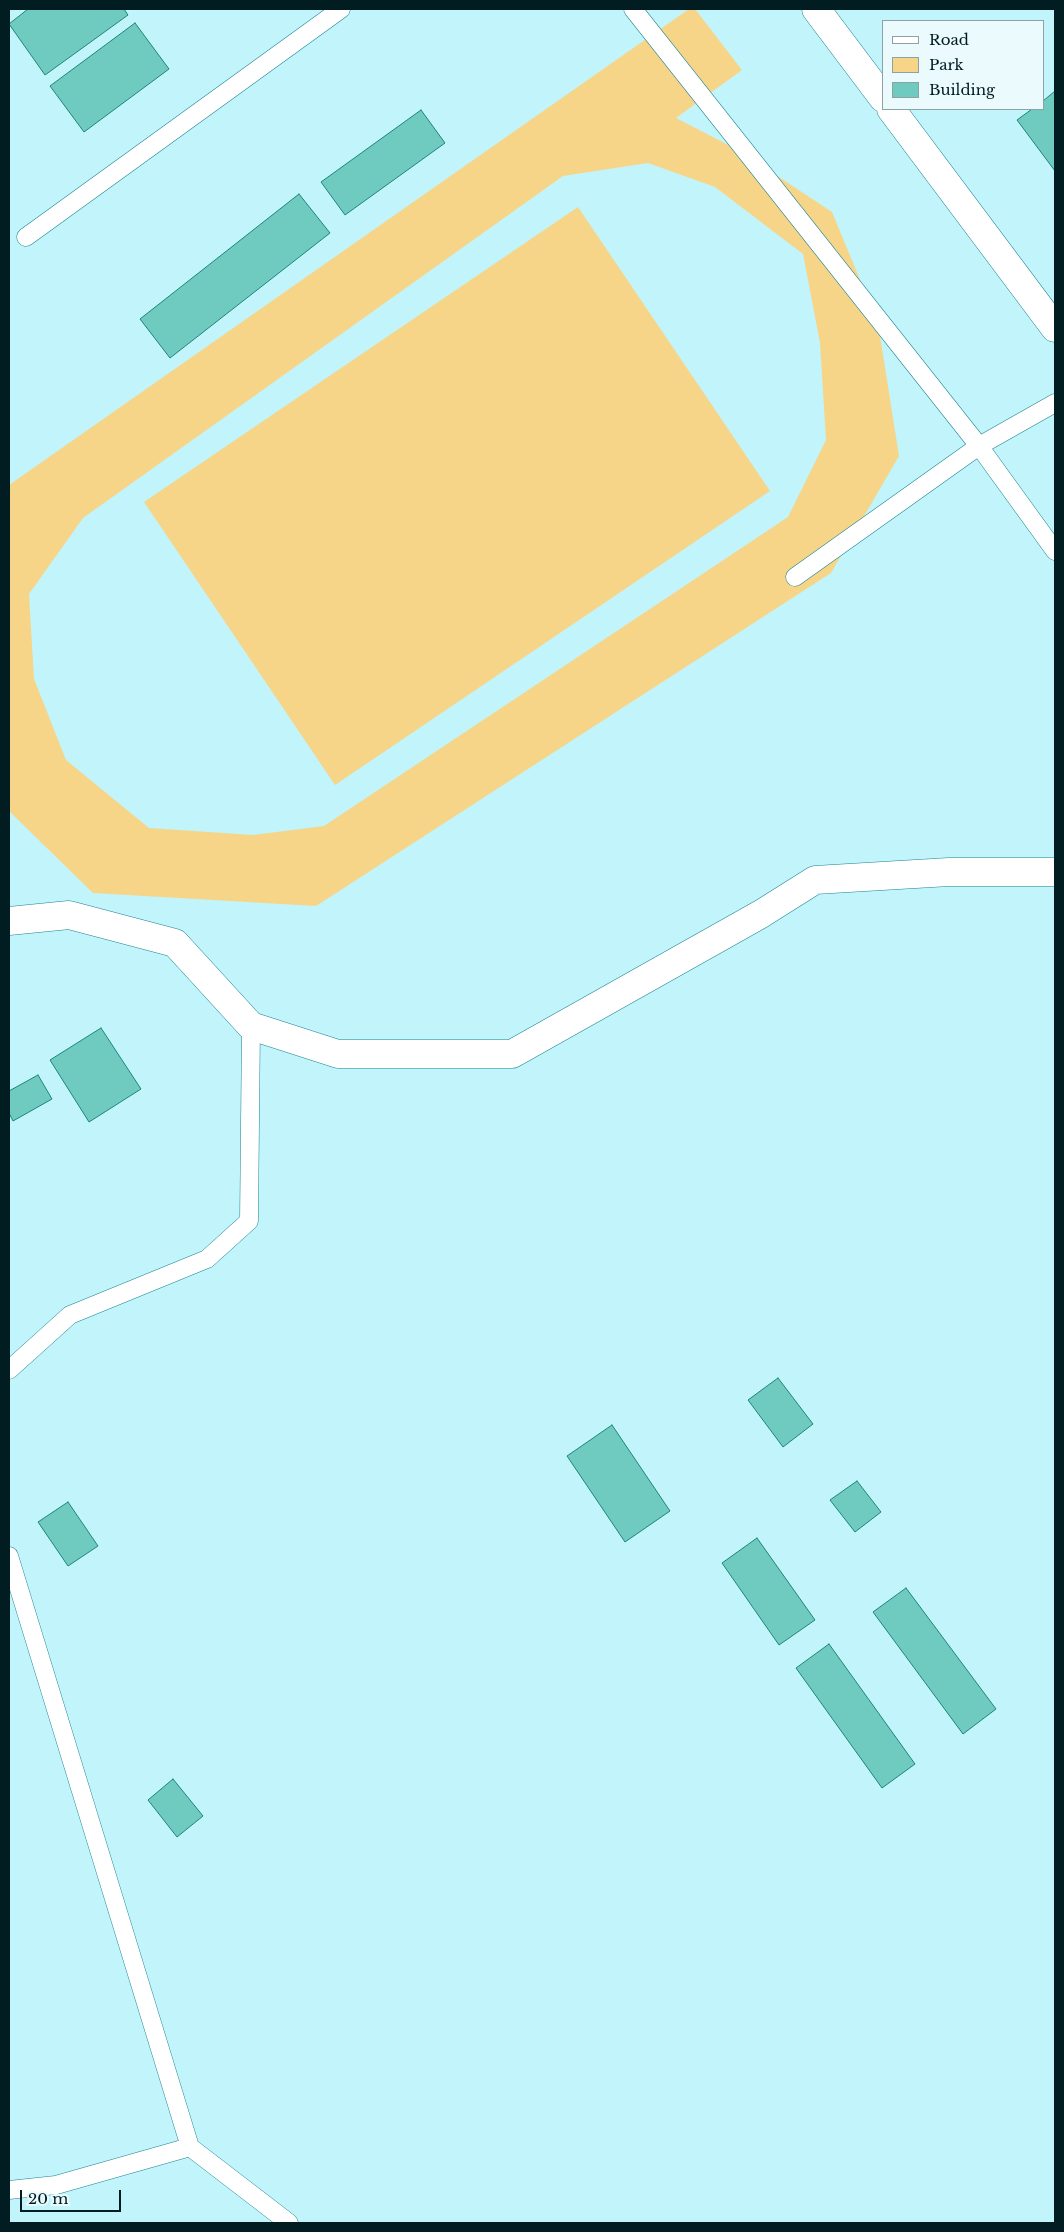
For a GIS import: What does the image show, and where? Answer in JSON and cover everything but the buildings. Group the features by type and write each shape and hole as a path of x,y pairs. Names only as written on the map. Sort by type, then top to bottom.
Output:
{"street":[{"path":"816,9 882,97"},
{"path":"892,110 1055,328"},
{"path":"9,921 69,915 175,943 251,1026 338,1054 512,1054 761,914 815,880 948,872 1055,872"}],"lane":[{"path":"26,237 341,9"},
{"path":"633,9 979,446 1055,551"},
{"path":"795,576 979,446 1055,402"},
{"path":"9,1370 70,1315 206,1259 249,1221 251,1026"},
{"path":"9,1556 190,2147 289,2223"},
{"path":"9,2190 56,2185 190,2147"}],"green space":[{"path":"689,9 695,9 742,70 676,118 738,150 832,212 878,323 899,456 831,573 316,906 93,893 9,811 9,485","holes":["648,163 715,187 803,254 820,343 826,440 788,517 324,826 253,835 149,828 66,760 34,679 29,594 83,518 563,176"]},
{"path":"578,207 770,491 335,785 144,502"}]}
